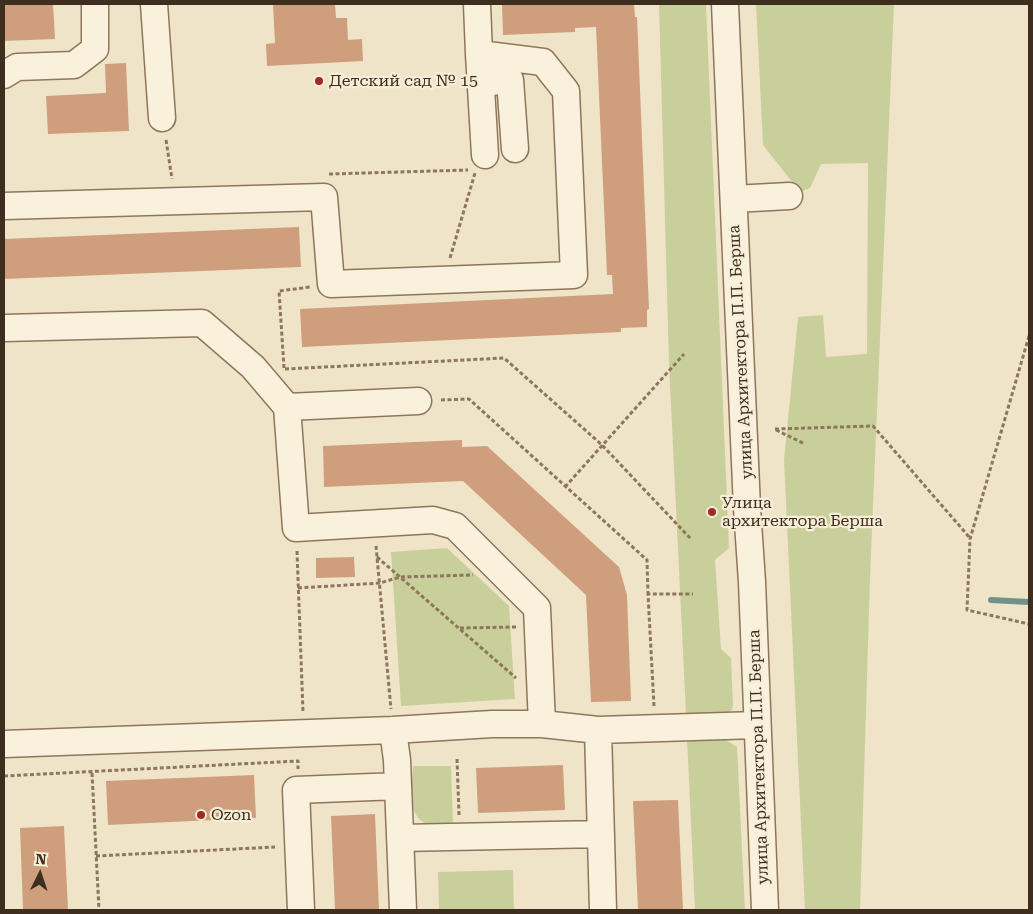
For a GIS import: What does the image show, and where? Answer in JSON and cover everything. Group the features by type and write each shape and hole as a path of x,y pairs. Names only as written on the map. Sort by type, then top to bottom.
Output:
{"street":[{"path":"4,76 17,67 74,65 95,49 95,4"},
{"path":"154,4 162,118"},
{"path":"478,4 485,155"},
{"name":"улица Архитектора П.П. Берша","path":"725,4 765,910"},
{"path":"4,206 324,197 331,284 574,275 566,91 543,62 479,54"},
{"path":"481,83 510,80 514,149"},
{"path":"734,199 789,196"},
{"path":"4,328 202,323 253,367 287,408 296,528 433,520 455,526 537,608 542,711"},
{"path":"287,408 418,401"},
{"path":"4,744 303,734 492,724 542,711 598,730 757,725"},
{"path":"393,730 397,760 403,910"},
{"path":"598,730 603,910"},
{"path":"300,910 296,790 398,786"},
{"path":"400,838 601,834"}],"path":[{"path":"162,118 175,200"},
{"path":"324,197 321,174 475,170 444,280"},
{"path":"287,408 279,291 331,284"},
{"path":"1029,336 970,538 967,610 1029,624"},
{"path":"565,487 684,354"},
{"path":"284,369 504,358 602,445 691,539"},
{"path":"418,401 469,399 647,560 655,728"},
{"path":"805,444 775,430 873,426 970,538"},
{"path":"375,523 393,730"},
{"path":"296,528 303,734 298,761 296,790"},
{"path":"377,557 459,628 542,711"},
{"path":"298,588 380,582 400,577 503,574"},
{"path":"648,594 693,594"},
{"path":"459,628 538,626"},
{"path":"457,759 460,817"},
{"path":"4,776 298,761"},
{"path":"92,773 99,910"},
{"path":"96,856 298,846"}],"green space":[{"path":"659,4 706,4 729,548 715,560 721,649 731,658 733,705 732,710 724,715 686,714 669,364"},
{"path":"756,4 894,4 870,578 860,910 805,910 784,460 798,317 823,315 826,357 867,354 868,163 821,164 810,188 800,192 763,145"},
{"path":"447,548 509,606 515,699 401,706 391,552"},
{"path":"720,736 737,747 745,910 695,910 687,737"},
{"path":"413,766 451,766 453,823 428,824 416,815 412,799"},
{"path":"513,870 514,910 439,910 438,872"}],"building":[{"path":"53,4 55,39 4,41 4,5"},
{"path":"273,4 335,4 336,18 347,18 348,40 362,39 363,61 267,66 266,44 275,43"},
{"path":"502,4 634,4 635,17 637,17 649,309 647,310 647,327 621,328 621,332 302,347 300,309 613,294 612,275 607,275 596,27 575,28 575,32 503,35"},
{"path":"126,63 129,131 48,134 46,96 106,93 105,64"},
{"path":"299,227 301,267 4,279 4,239"},
{"path":"462,440 462,447 487,446 619,567 627,595 631,701 591,702 586,595 463,481 324,487 323,446"},
{"path":"354,557 355,577 316,578 316,558"},
{"path":"563,765 565,810 478,813 476,768"},
{"path":"254,775 256,818 108,825 106,781"},
{"path":"678,800 683,910 638,910 633,801"},
{"path":"375,814 379,910 335,910 331,816"},
{"path":"64,826 68,910 23,910 20,828"}],"waterway":[{"path":"991,600 1029,602"}],"place":[{"name":"Детский сад № 15","path":"319,81"},
{"name":"Улица архитектора Берша","path":"712,512"},
{"name":"Ozon","path":"201,815"}]}
